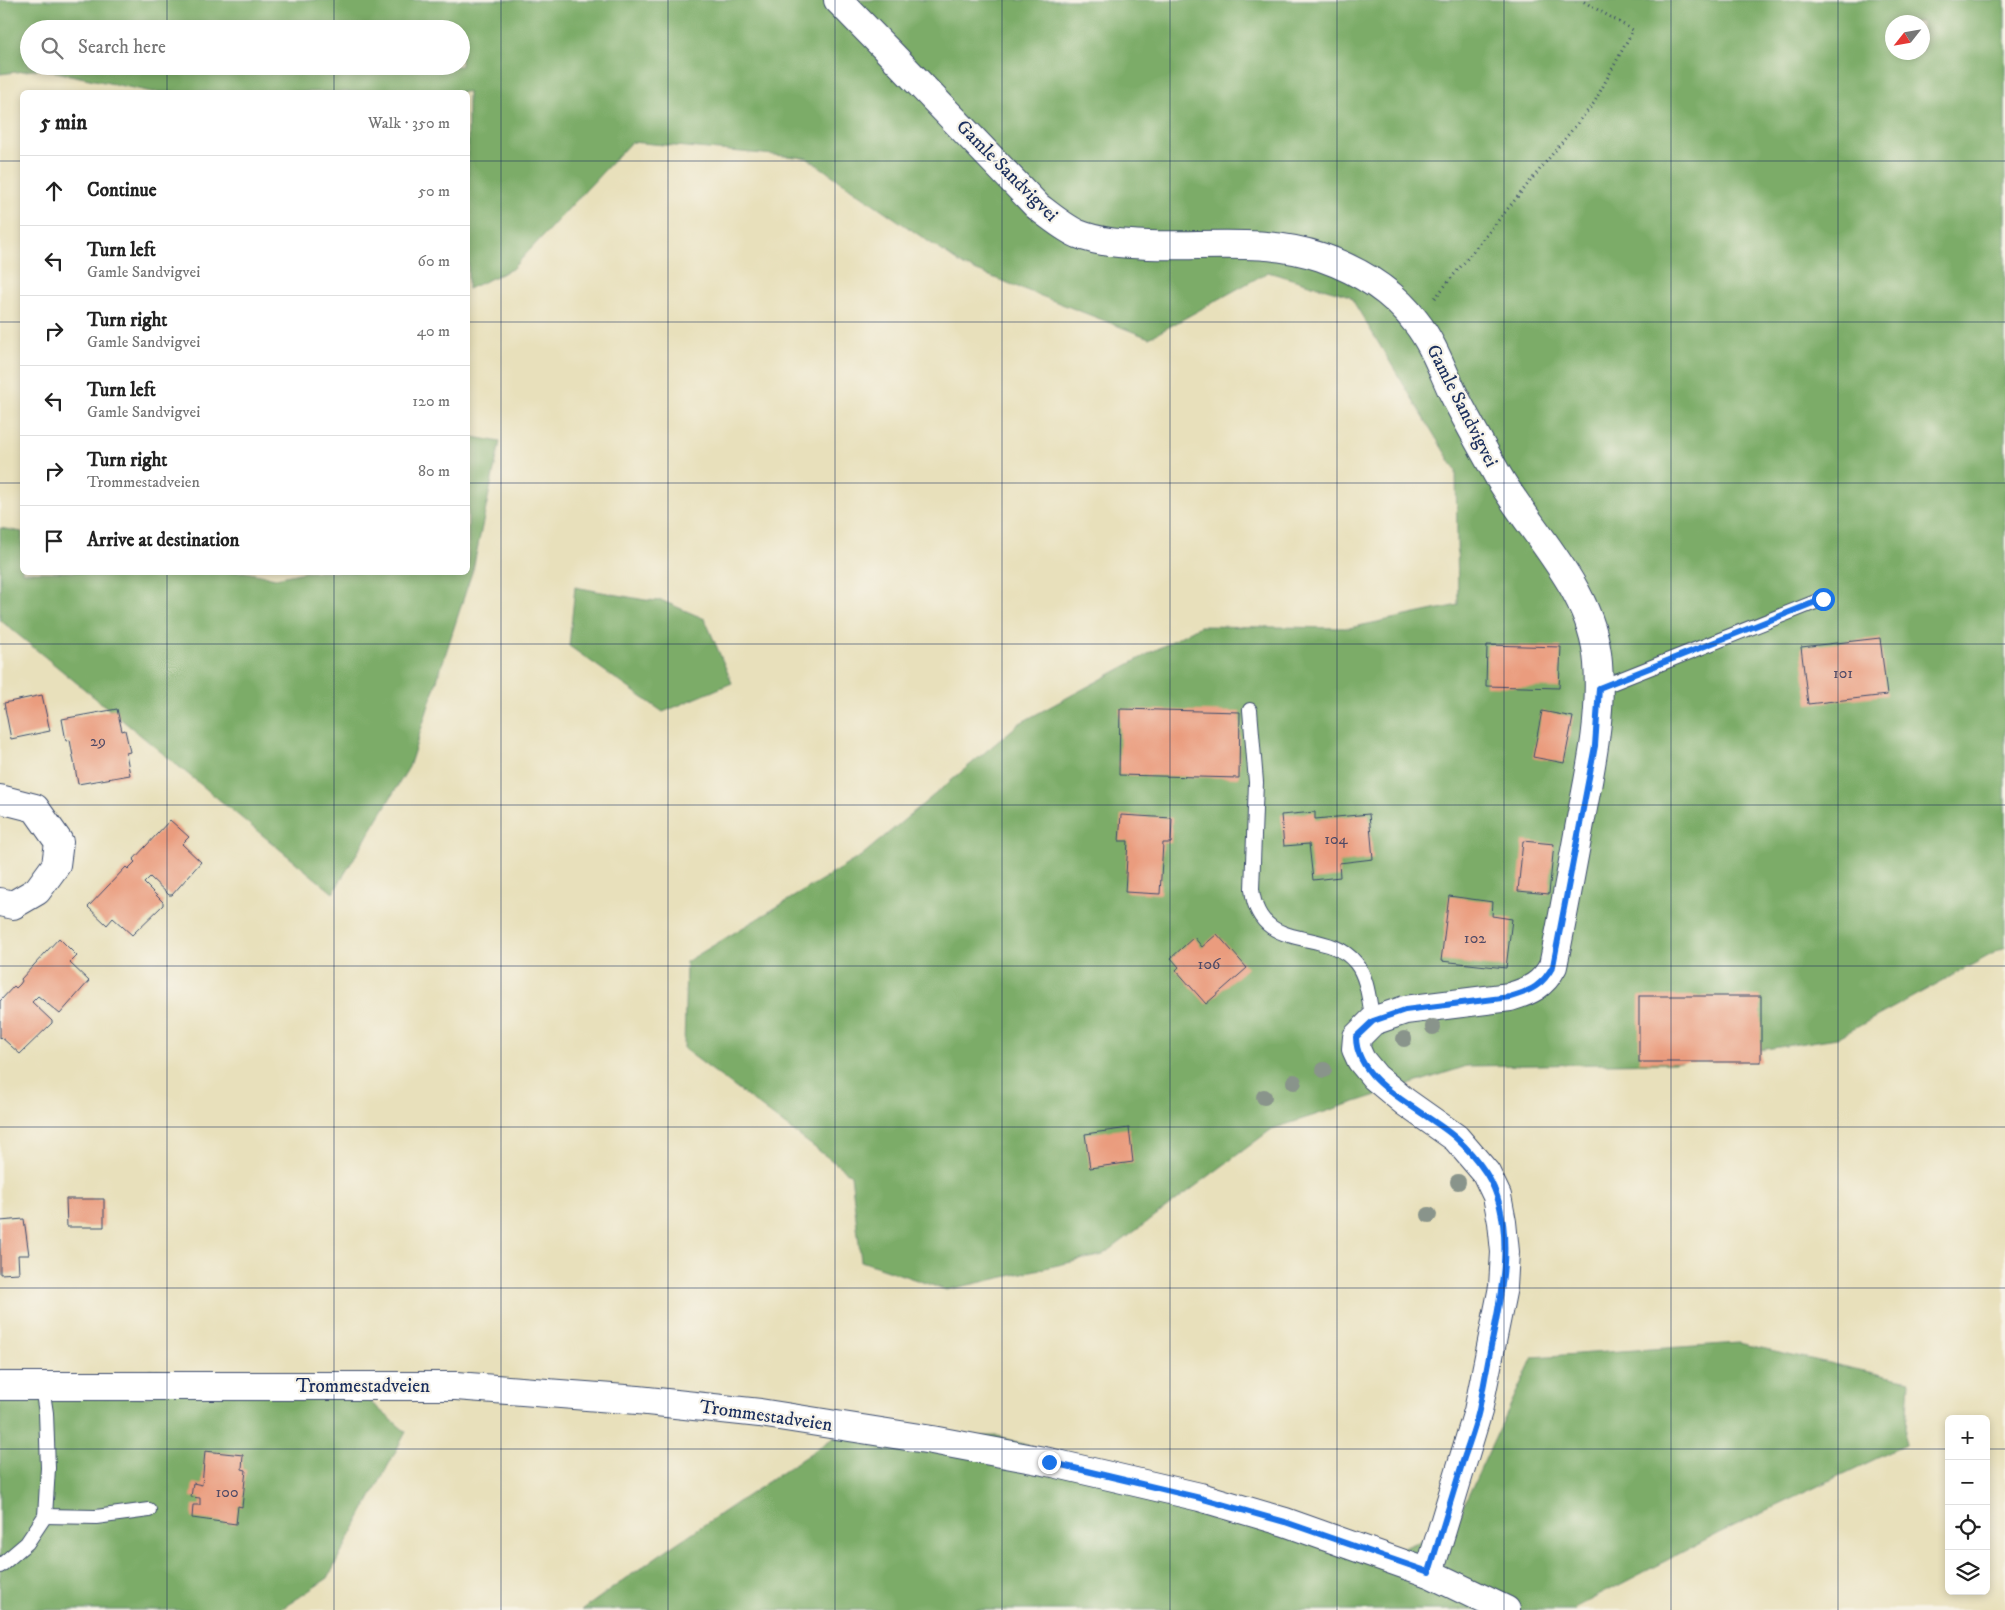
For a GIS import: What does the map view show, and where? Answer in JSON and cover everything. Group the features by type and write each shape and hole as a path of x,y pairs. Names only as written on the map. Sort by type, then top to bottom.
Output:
{"street":[{"name":"Gamle Sandvigvei","path":"838,0 1037,206 1060,224 1080,235 1102,241 1130,244 1184,246 1251,244 1288,248 1319,257 1358,272 1389,293 1416,321 1436,353 1452,390 1499,477 1576,592 1591,624 1598,660 1599,688 1595,746 1553,966 1547,978 1524,993 1510,997 1405,1010 1373,1021 1356,1037 1356,1049 1361,1060 1375,1077 1405,1102 1456,1138 1486,1173 1497,1196 1504,1237 1503,1286 1478,1411 1429,1572"},
{"path":"0,799 35,808 59,842 56,865 37,891 12,906 0,902"},
{"name":"Trommestadveien","path":"0,1386 456,1386 638,1400 760,1414 932,1440 1049,1462 1181,1493 1285,1522 1429,1572 1506,1610"}],"lane":[{"path":"1599,688 1823,599"},
{"path":"1250,710 1256,782 1253,902 1263,919 1276,930 1289,936 1330,946 1347,953 1362,971 1373,1021"},
{"path":"0,1566 27,1543 45,1516 48,1468 46,1413 42,1387"},
{"path":"45,1516 96,1517 149,1510"}],"path":[{"path":"1416,321 1594,103 1633,30 1581,0"}],"green space":[{"path":"0,0 2005,0 2005,947 1837,1038 1674,1063 1467,1066 1272,1129 1103,1255 946,1290 861,1261 851,1175 684,1049 686,962 861,856 1020,723 1200,626 1349,628 1458,605 1456,471 1350,296 1268,272 1149,338 964,266 807,158 631,142 512,269 470,288 470,90 142,90 70,75 470,75 470,20 20,20 20,72 0,74"},
{"path":"470,436 500,442 473,569 409,767 333,893 0,620 0,528 20,532 20,575 260,575 276,578 290,575 470,575"},
{"path":"575,587 645,600 663,601 705,619 732,683 663,712 569,646"},
{"path":"1739,1343 1909,1381 1905,1445 1719,1533 1575,1608 1575,1610 582,1610 659,1555 833,1438 998,1436 1196,1500 1398,1550 1453,1528 1533,1357"},
{"path":"149,1370 355,1389 406,1432 328,1578 280,1610 0,1610 0,1397 150,1397"}],"building":[{"path":"1880,638 1887,695 1808,704 1801,647"},
{"path":"1487,645 1561,647 1559,688 1486,686"},
{"path":"42,695 50,731 11,739 4,703"},
{"path":"117,709 122,731 125,730 130,752 126,753 130,775 78,784 70,740 66,741 62,719"},
{"path":"1120,709 1240,712 1239,778 1119,775"},
{"path":"1542,711 1573,717 1564,763 1533,757"},
{"path":"1315,812 1315,819 1369,814 1373,859 1339,863 1340,877 1313,880 1309,844 1284,846 1281,815"},
{"path":"1121,815 1172,818 1171,843 1163,843 1160,894 1125,892 1128,841 1119,841"},
{"path":"170,820 189,837 182,844 201,862 172,895 169,895 150,877 144,883 163,902 163,905 132,935 113,918 107,925 88,907 126,867 128,869 135,862 133,860"},
{"path":"1523,841 1554,844 1549,894 1518,891"},
{"path":"1449,896 1493,902 1492,916 1512,919 1506,968 1441,961"},
{"path":"1217,934 1247,968 1206,1004 1176,970 1179,967 1171,958 1194,937 1202,947"},
{"path":"59,938 77,956 70,963 89,981 60,1014 38,996 32,1002 52,1023 20,1054 0,1038 0,1001 14,986 16,988 20,984 21,979"},
{"path":"1639,996 1761,996 1761,1062 1639,1062"},
{"path":"1129,1128 1133,1162 1090,1168 1085,1134"},
{"path":"66,1199 104,1199 104,1227 67,1227"},
{"path":"24,1219 29,1255 18,1255 19,1273 0,1274 0,1221"},
{"path":"205,1451 243,1455 242,1469 246,1470 242,1507 238,1506 236,1524 192,1518 193,1505 200,1505 200,1498 191,1497 193,1483 202,1485"}],"route":[{"path":"1049,1462 1200,1498 1285,1522 1429,1572 1478,1411 1503,1286 1505,1252 1502,1222 1497,1196 1486,1173 1456,1138 1405,1102 1375,1077 1361,1060 1356,1049 1356,1037 1373,1021 1405,1010 1510,997 1524,993 1547,978 1553,966 1595,746 1599,688 1823,599"}]}
